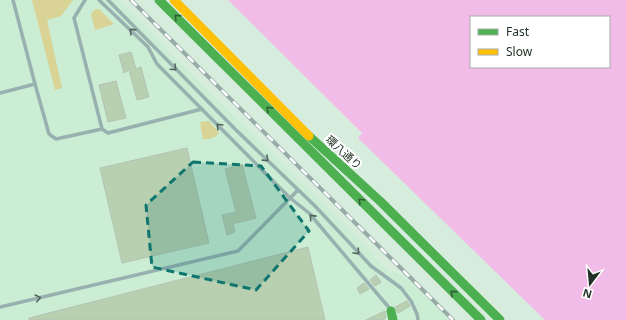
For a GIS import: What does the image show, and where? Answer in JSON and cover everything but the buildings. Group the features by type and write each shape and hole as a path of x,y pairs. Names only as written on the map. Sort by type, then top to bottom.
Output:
{"main road":[{"name":"環八通り","path":"159,0 481,320"},
{"name":"環八通り","path":"174,0 322,149 381,202 500,320"}],"lane":[{"path":"13,0 49,134 56,139 102,129"},
{"path":"85,0 74,18 102,129 108,134 202,109"},
{"path":"100,0 148,46 157,64 290,198 309,213 392,315"},
{"path":"108,0 167,61 315,206 370,266 401,288 411,301 418,314 418,320"},
{"path":"0,93 35,84"},
{"path":"0,307 238,252 298,190"}],"highlighted area":[{"path":"193,162 261,166 309,231 256,290 152,267 146,205"}],"shaded area":[{"path":"0,0 119,0 163,44 172,56 374,254 373,256 390,273 392,271 408,279 449,320 0,320"},
{"path":"32,0 73,0 61,16 47,20 62,88 55,90"},
{"path":"228,0 626,0 626,320 545,320 358,138 362,133"},
{"path":"95,9 99,9 114,24 95,30 91,14"},
{"path":"209,121 219,133 212,138 203,139 200,122"}],"railway":[{"path":"131,0 453,320"}],"traffic: fast":[{"path":"159,0 481,320"},
{"path":"309,136 381,202 500,320"},
{"path":"391,311 393,320"}],"traffic: slow":[{"path":"174,0 309,136"}]}
